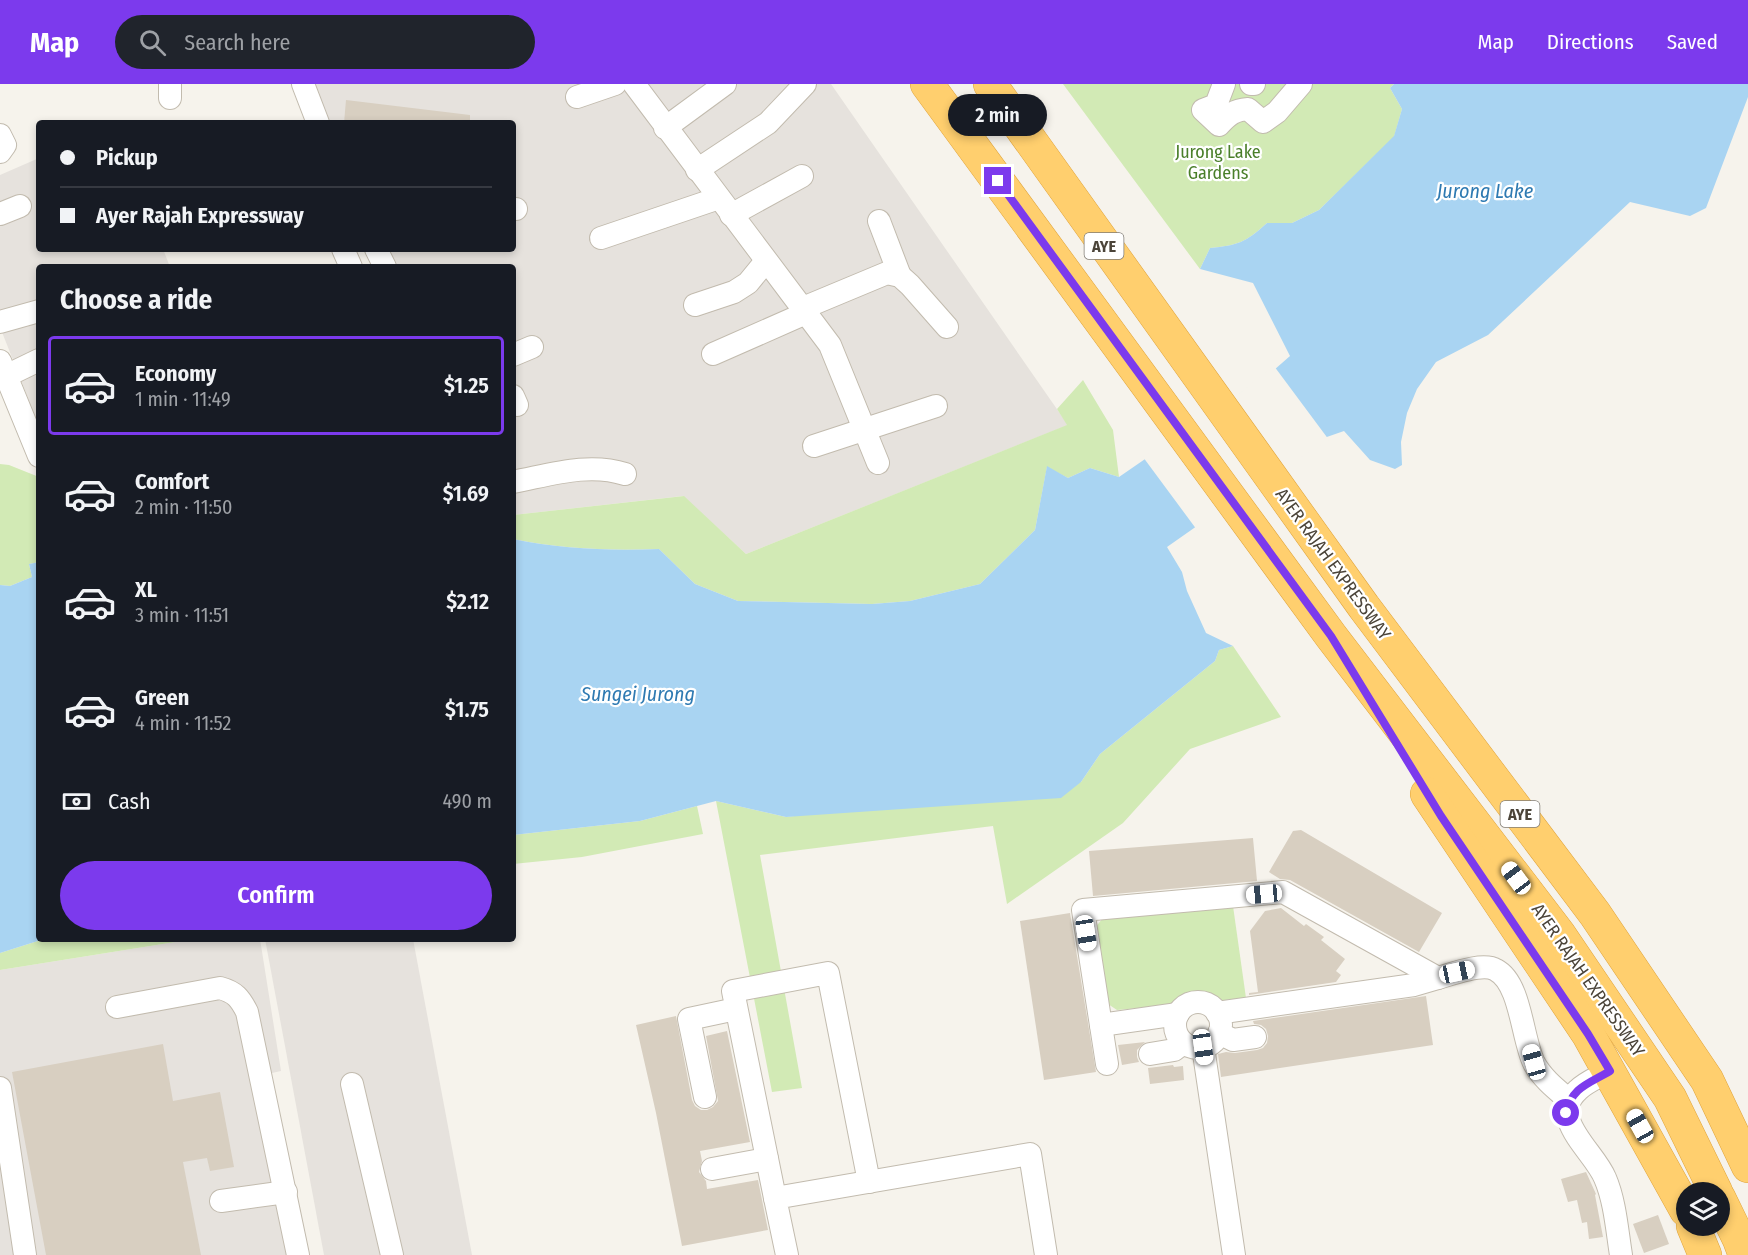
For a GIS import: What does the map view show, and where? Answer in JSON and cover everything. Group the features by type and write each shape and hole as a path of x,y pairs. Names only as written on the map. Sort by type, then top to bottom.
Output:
{"highway":[{"name":"AYER RAJAH EXPRESSWAY","path":"927,84 1331,636 1559,934 1670,1098 1711,1182"},
{"name":"AYER RAJAH EXPRESSWAY","path":"990,84 1364,607 1595,914 1707,1080 1748,1166"},
{"path":"1331,636 1441,816 1588,1034 1676,1192"},
{"path":"1730,1221 1744,1255"},
{"path":"1696,1236 1705,1255"}],"street":[{"path":"303,84 317,120"},
{"path":"577,97 615,84"},
{"path":"634,84 830,345 878,463"},
{"path":"665,128 725,84"},
{"path":"697,170 768,123 805,84"},
{"path":"1224,84 1216,105 1203,110 1219,125 1229,114 1248,109 1263,122 1277,112 1302,84"},
{"path":"0,135 5,145 0,152"},
{"path":"601,238 725,206 802,176"},
{"path":"879,221 900,276 947,327"},
{"path":"695,305 734,292 748,283 766,261"},
{"path":"713,354 887,273 900,276"},
{"path":"0,322 36,312"},
{"path":"36,361 3,368 8,404 36,451"},
{"path":"813,446 936,406"},
{"path":"516,481 591,467 609,468 625,474"},
{"path":"1107,1064 1083,910 1283,892 1437,978"},
{"path":"1234,1255 1206,1034 1214,1008 1206,1003 1188,1004 1178,1014 1175,1027 1178,1036 1206,1034 1486,967 1497,970 1507,978 1534,1062 1547,1081 1569,1100"},
{"path":"787,1255 733,991 828,973 869,1182"},
{"path":"117,1007 220,988 231,991 239,997 247,1012 298,1255"},
{"path":"705,1097 689,1019 736,1009"},
{"path":"1101,1025 1178,1014"},
{"path":"1150,1053 1174,1050 1206,1034 1233,1040 1255,1037"},
{"path":"1610,1071 1578,1089 1569,1100 1566,1113 1569,1125 1598,1163 1606,1178 1622,1255"},
{"path":"352,1084 392,1255"},
{"path":"0,1088 25,1255"},
{"path":"775,1198 1030,1154 1046,1255"},
{"path":"712,1169 766,1159"},
{"path":"221,1201 286,1192"}],"shaded area":[{"path":"298,84 831,84 1068,425 746,554 683,496 516,515 516,264 373,264 368,252 516,252 516,120 314,120"},
{"path":"36,159 36,252 164,252 169,264 36,264 36,418 0,327 0,175"},
{"path":"175,942 260,942 281,1071 254,1077 289,1255 0,1255 0,970"},
{"path":"266,942 414,942 472,1255 324,1255"}],"green space":[{"name":"Jurong Lake Gardens","path":"1063,84 1394,84 1390,88 1402,109 1394,137 1319,210 1292,223 1267,223 1241,242 1210,248 1200,269"},
{"path":"1083,380 1113,430 1119,477 1090,468 1068,478 1047,467 1035,530 980,584 910,601 872,604 738,601 695,584 659,549 586,548 516,540 516,515 684,496 746,554 1067,425 1057,409"},
{"path":"0,464 9,465 36,476 36,563 29,564 32,577 10,586 0,585"},
{"path":"1233,646 1281,717 1190,749 1123,823 1007,904 993,826 760,855 802,1088 772,1092 716,801 786,817 1081,782 1100,754 1215,661 1219,650"},
{"path":"697,806 703,834 582,857 516,864 516,835 640,821"},
{"path":"1233,906 1246,998 1117,1010 1108,1004 1095,928 1102,919"},
{"path":"36,942 175,942 0,970 0,953"}],"water":[{"path":"1394,84 1748,84 1748,97 1706,208 1690,216 1630,202 1488,335 1436,362 1417,389 1407,413 1401,442 1402,465 1395,469 1370,460 1344,431 1321,439 1167,547 1182,572 1187,591 1206,633 1233,646 1219,650 1215,661 1100,754 1081,782 1061,798 786,817 716,801 640,821 516,835 516,540 586,548 659,549 695,584 738,601 872,604 910,601 980,584 1035,530 1047,466 1068,478 1090,468 1119,477 1274,370 1290,356 1253,283 1200,269 1210,248 1241,242 1267,223 1292,223 1319,210 1394,136 1402,109 1390,88"},
{"path":"36,563 36,942 0,953 0,585 10,586 32,577 29,564"}],"pier":[{"path":"1274,366 1329,440 1281,469 1197,530 1143,457 1240,393"}],"building":[{"path":"346,100 470,115 470,120 344,120"},
{"path":"1301,830 1442,913 1419,952 1290,880 1280,879 1269,872 1293,831"},
{"path":"1253,838 1257,881 1093,896 1089,851"},
{"path":"1281,908 1304,926 1306,924 1324,937 1321,940 1345,959 1336,971 1341,975 1336,982 1249,995 1249,993 1258,992 1250,931 1265,911"},
{"path":"1070,913 1096,1072 1044,1080 1020,921"},
{"path":"1426,996 1433,1045 1221,1077 1218,1054 1257,1050 1263,1048 1267,1043 1266,1029 1254,1024 1253,1021"},
{"path":"676,1016 692,1100 701,1110 713,1107 718,1101 706,1036 727,1031 750,1142 700,1151 702,1161 699,1172 706,1181 707,1189 758,1180 768,1230 682,1246 636,1025"},
{"path":"1145,1042 1137,1050 1139,1062 1122,1065 1118,1045"},
{"path":"163,1044 173,1101 220,1092 234,1167 210,1171 207,1158 183,1162 201,1255 46,1255 12,1072"},
{"path":"1173,1065 1174,1067 1183,1066 1184,1080 1150,1084 1148,1068"},
{"path":"1586,1172 1596,1194 1603,1237 1589,1239 1587,1222 1582,1223 1577,1200 1568,1202 1561,1179"},
{"path":"1658,1215 1669,1244 1644,1253 1633,1224"}],"route":[{"path":"998,181 1331,636 1441,816 1588,1034 1610,1071 1578,1089 1569,1100 1566,1113"}],"water label":[{"name":"Jurong Lake","path":"1485,191"},
{"name":"Sungei Jurong","path":"638,694"}]}
